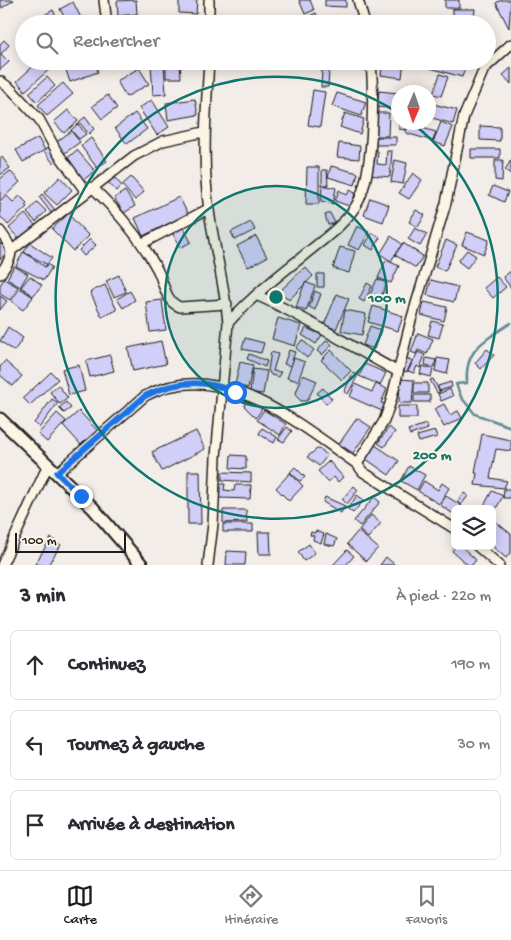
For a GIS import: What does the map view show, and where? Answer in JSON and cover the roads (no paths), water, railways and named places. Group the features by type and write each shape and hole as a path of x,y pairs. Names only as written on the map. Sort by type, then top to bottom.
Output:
{"street":[{"path":"104,0 106,15"},
{"path":"209,0 209,15"},
{"path":"358,0 362,15"},
{"path":"496,58 511,44"},
{"path":"208,70 204,132 208,209 227,304 228,323 213,524 208,565"},
{"path":"228,323 256,295 324,239 356,205 365,187 370,142 373,83 372,70"},
{"path":"356,464 384,421 446,204 464,116 484,70"},
{"path":"0,81 12,89 39,119 57,152 89,189 120,215 143,243 174,305 180,307 227,304"},
{"path":"12,250 134,156 163,141 204,132"},
{"path":"143,243 208,209"},
{"path":"0,231 12,250 11,259 0,274"},
{"path":"256,295 286,308 355,349 397,371"},
{"path":"2,565 52,469 145,396 160,388 195,383 222,386 274,409 356,464 364,472 451,526"},
{"path":"0,419 93,508 142,565"},
{"path":"482,550 499,565"}],"waterway":[{"path":"511,323 485,340 478,347 469,362 467,383 456,384 461,397 475,414 511,427"}]}
